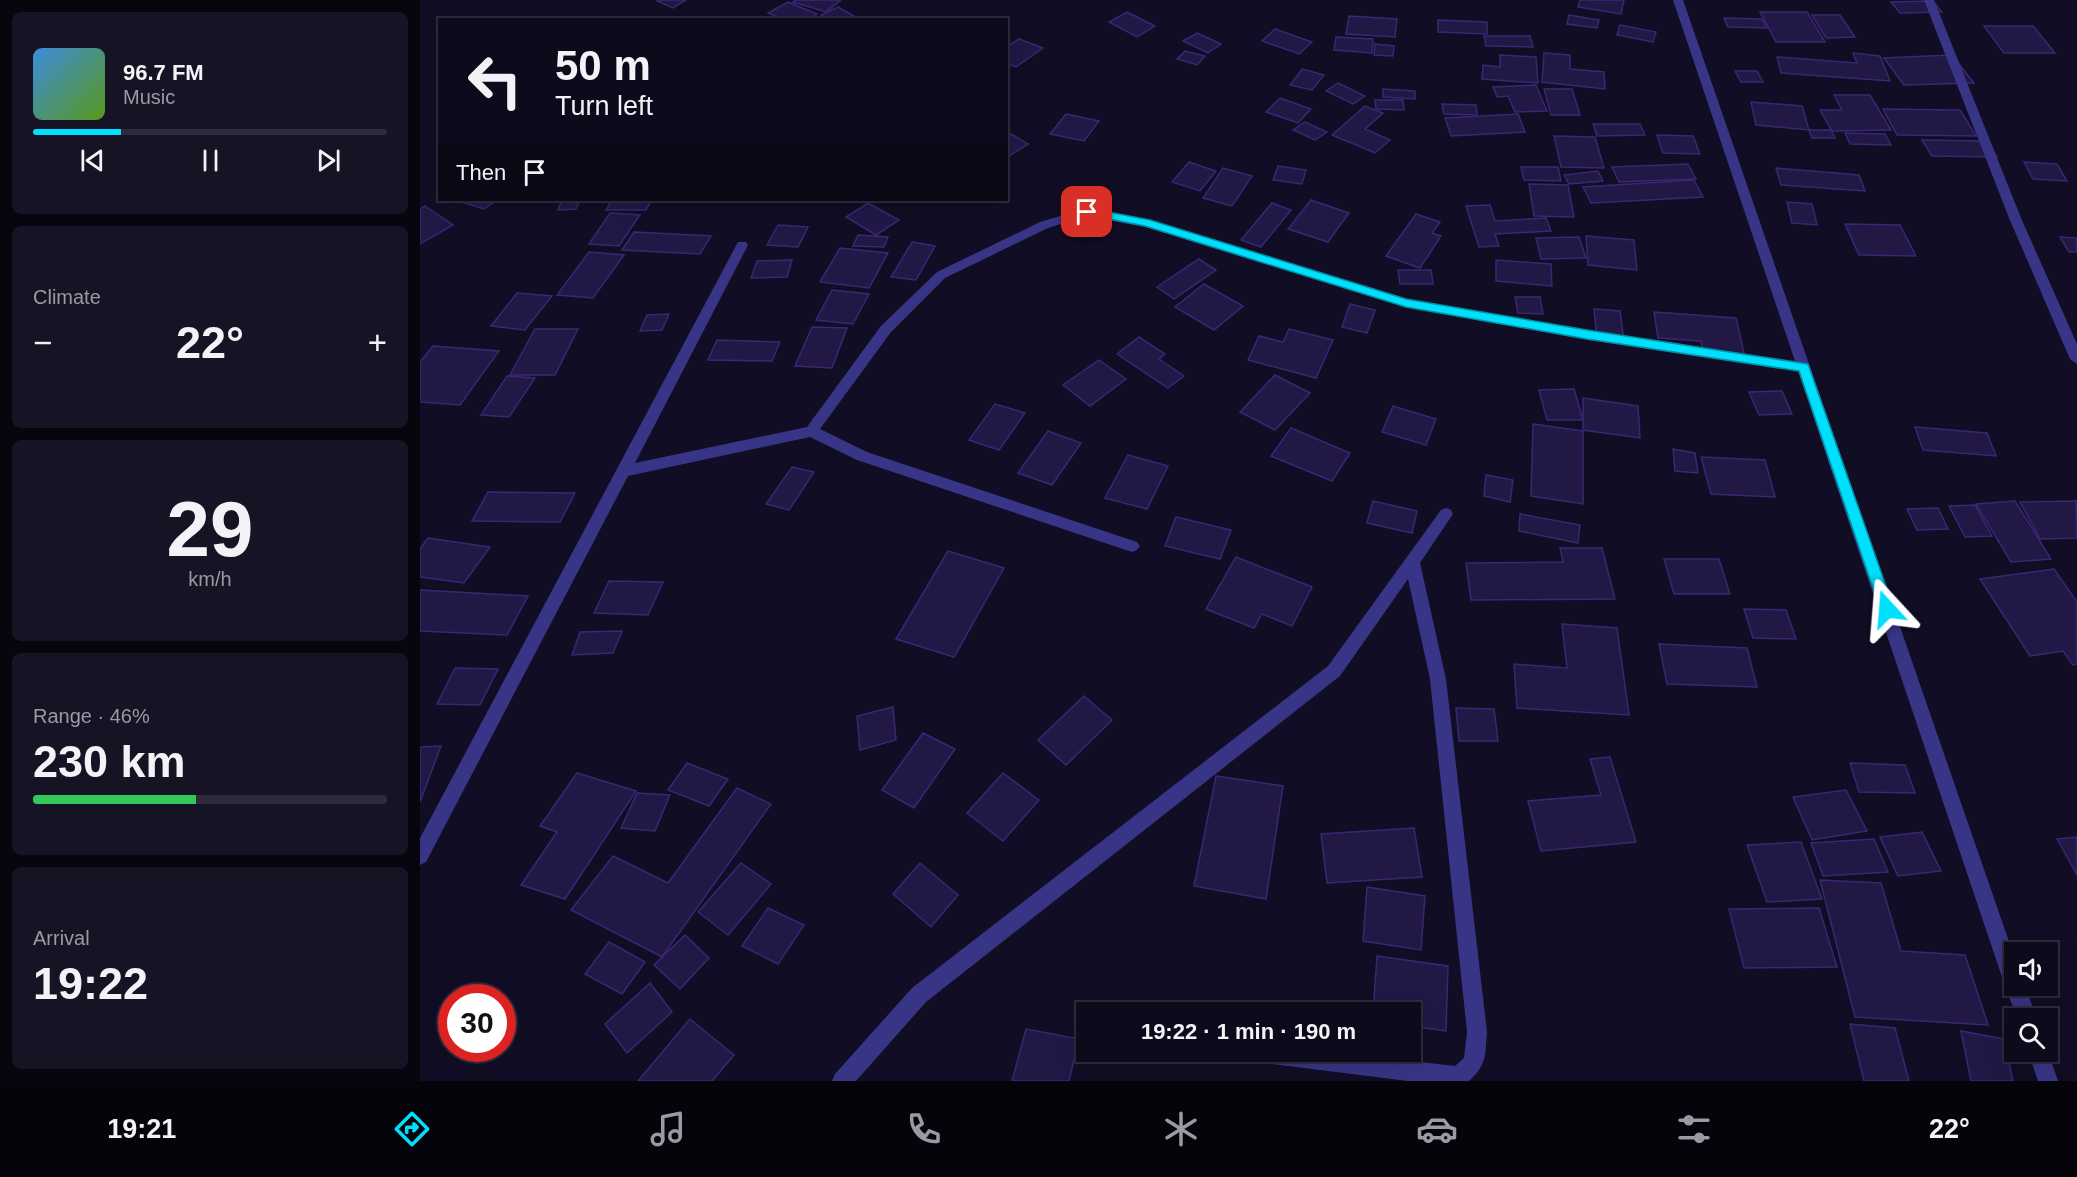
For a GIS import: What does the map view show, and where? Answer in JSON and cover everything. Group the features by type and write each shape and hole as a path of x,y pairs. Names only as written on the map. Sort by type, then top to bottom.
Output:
{"street":[{"path":"1678,0 2004,952"},
{"path":"1929,0 2015,218 2077,360"},
{"path":"811,431 886,329 941,276 1044,225 1087,212 1146,223 1406,303 1587,335 1804,368"},
{"path":"420,856 742,244"},
{"path":"623,471 811,431 862,456 1132,546"},
{"path":"842,1081 919,995 1334,671 1446,514"},
{"path":"1337,1062 1458,1077 1474,1063 1477,1032 1438,679 1412,562"},
{"path":"2041,1062 2048,1081"}],"building":[{"path":"686,0 673,8 657,1"},
{"path":"796,0 841,0 826,12 793,2"},
{"path":"1580,0 1624,0 1621,14 1578,7"},
{"path":"1933,1 1942,12 1900,13 1891,2"},
{"path":"788,2 817,14 811,18 779,18 768,13"},
{"path":"838,7 857,18 826,18 821,15"},
{"path":"1127,12 1155,26 1137,37 1109,22"},
{"path":"1760,12 1807,12 1825,42 1776,42"},
{"path":"1569,15 1599,20 1597,28 1567,24"},
{"path":"1812,15 1840,15 1855,37 1826,38"},
{"path":"1349,16 1397,19 1395,37 1346,34"},
{"path":"1724,18 1762,19 1767,28 1728,27"},
{"path":"1438,20 1487,22 1487,34 1438,32"},
{"path":"1620,25 1656,32 1653,42 1617,35"},
{"path":"1984,26 2033,26 2055,53 2004,53"},
{"path":"1275,29 1312,42 1299,54 1262,41"},
{"path":"1197,33 1221,44 1208,53 1183,41"},
{"path":"1484,36 1530,36 1533,47 1486,46"},
{"path":"1336,37 1373,39 1372,53 1334,50"},
{"path":"1019,39 1043,48 1016,67 1008,64 1008,46"},
{"path":"1375,44 1394,46 1393,56 1374,55"},
{"path":"1185,51 1205,56 1197,65 1177,59"},
{"path":"1544,53 1570,55 1570,69 1604,72 1605,89 1542,82"},
{"path":"1853,53 1880,56 1890,81 1781,73 1777,57 1857,63"},
{"path":"1500,55 1536,57 1538,83 1482,79 1483,65 1500,67"},
{"path":"1952,55 1974,83 1904,85 1884,58"},
{"path":"1302,69 1324,75 1312,90 1290,85"},
{"path":"1735,71 1757,71 1763,82 1741,82"},
{"path":"1338,83 1365,96 1353,104 1326,91"},
{"path":"1536,85 1547,111 1515,112 1508,96 1497,97 1493,87"},
{"path":"1383,89 1415,91 1415,99 1383,97"},
{"path":"1544,89 1572,89 1580,115 1551,115"},
{"path":"1834,95 1870,95 1891,130 1832,131 1820,110 1842,110"},
{"path":"1280,98 1311,109 1298,123 1266,112"},
{"path":"1375,100 1403,100 1404,110 1376,109"},
{"path":"1751,102 1802,106 1809,130 1756,125"},
{"path":"1442,104 1476,105 1477,115 1444,114"},
{"path":"1365,106 1383,113 1365,129 1390,140 1375,153 1332,135"},
{"path":"1883,109 1960,110 1976,136 1897,135"},
{"path":"1066,114 1099,121 1084,141 1050,134"},
{"path":"1518,114 1525,132 1451,136 1445,118"},
{"path":"1305,122 1327,132 1315,140 1293,130"},
{"path":"1593,124 1640,124 1645,135 1597,136"},
{"path":"1809,130 1831,130 1835,138 1812,138"},
{"path":"1845,133 1885,134 1891,145 1850,144"},
{"path":"1011,134 1028,144 1008,157 1008,135"},
{"path":"1657,135 1693,136 1700,154 1663,153"},
{"path":"1554,136 1595,137 1604,168 1561,167"},
{"path":"1922,140 1986,141 1997,157 1932,156"},
{"path":"1189,162 1216,171 1200,191 1172,182"},
{"path":"2024,162 2057,164 2067,181 2033,179"},
{"path":"1688,164 1696,179 1619,182 1612,167"},
{"path":"1278,166 1306,170 1302,184 1273,180"},
{"path":"1521,167 1558,167 1561,181 1524,180"},
{"path":"1223,168 1252,176 1232,206 1203,198"},
{"path":"1776,168 1859,175 1865,191 1781,185"},
{"path":"1598,171 1603,181 1569,184 1564,175"},
{"path":"1694,180 1703,197 1591,203 1583,187"},
{"path":"1529,184 1568,185 1574,217 1534,216"},
{"path":"1311,200 1349,213 1328,242 1288,229"},
{"path":"459,201 496,201 484,209"},
{"path":"562,201 580,201 576,209 558,210"},
{"path":"611,201 651,201 646,210 606,210"},
{"path":"1787,202 1812,204 1817,225 1792,223"},
{"path":"868,203 899,220 876,235 846,217"},
{"path":"1272,203 1291,210 1261,247 1241,240"},
{"path":"1490,205 1495,221 1546,218 1551,231 1495,234 1499,246 1479,247 1466,206"},
{"path":"425,206 453,225 420,244 420,209"},
{"path":"610,213 640,215 619,246 589,244"},
{"path":"1416,214 1440,222 1432,233 1441,236 1420,268 1386,256"},
{"path":"1845,224 1900,225 1916,256 1859,255"},
{"path":"778,225 808,227 798,247 767,245"},
{"path":"634,232 711,236 700,254 622,250"},
{"path":"858,235 888,237 884,247 853,246"},
{"path":"1586,236 1634,240 1637,270 1588,265"},
{"path":"1579,237 1586,258 1541,259 1536,238"},
{"path":"2060,237 2077,238 2077,252 2069,252"},
{"path":"912,242 935,246 916,280 891,277"},
{"path":"840,248 888,253 869,288 820,282"},
{"path":"589,252 624,255 593,298 557,295"},
{"path":"1199,259 1216,270 1174,299 1157,287"},
{"path":"792,260 787,277 751,278 757,261"},
{"path":"1496,260 1551,264 1552,286 1496,281"},
{"path":"1398,270 1431,270 1433,284 1400,284"},
{"path":"1204,284 1243,306 1214,330 1175,307"},
{"path":"832,290 869,294 853,324 816,320"},
{"path":"517,293 552,296 525,330 491,326"},
{"path":"1515,297 1540,297 1543,314 1518,313"},
{"path":"1350,304 1375,310 1367,333 1342,327"},
{"path":"1594,309 1620,311 1624,341 1597,339"},
{"path":"1654,312 1736,318 1745,358 1704,354 1701,341 1658,338"},
{"path":"669,314 662,330 640,331 647,315"},
{"path":"812,327 847,328 832,368 795,366"},
{"path":"535,329 578,329 555,375 510,375"},
{"path":"1289,329 1333,340 1316,378 1248,360 1259,336 1283,342"},
{"path":"1139,337 1165,354 1159,359 1184,376 1168,388 1117,354"},
{"path":"717,340 780,342 772,361 708,360"},
{"path":"433,346 499,351 460,405 420,402 420,362"},
{"path":"1099,360 1126,379 1090,406 1063,385"},
{"path":"1275,375 1310,393 1275,430 1240,412"},
{"path":"507,376 535,378 509,417 481,415"},
{"path":"1574,389 1583,420 1547,420 1539,390"},
{"path":"1782,391 1792,414 1759,415 1749,392"},
{"path":"1583,398 1638,406 1640,438 1583,430"},
{"path":"995,404 1025,413 999,450 969,440"},
{"path":"1393,406 1436,419 1426,445 1382,432"},
{"path":"1533,424 1583,431 1583,504 1531,496"},
{"path":"1915,427 1987,433 1996,456 1923,450"},
{"path":"1291,428 1350,453 1332,481 1271,456"},
{"path":"1048,431 1081,443 1052,485 1018,473"},
{"path":"1673,449 1695,453 1698,473 1675,471"},
{"path":"1128,455 1168,466 1147,509 1105,498"},
{"path":"1701,457 1765,460 1775,497 1711,494"},
{"path":"792,467 814,472 789,510 766,504"},
{"path":"1486,475 1513,480 1510,502 1484,496"},
{"path":"488,492 575,493 560,522 472,521"},
{"path":"1373,501 1417,511 1412,533 1367,523"},
{"path":"2015,501 2051,559 2011,562 1976,504"},
{"path":"2076,501 2077,538 2040,539 2020,502"},
{"path":"1975,505 1992,536 1965,537 1949,506"},
{"path":"1938,508 1948,529 1917,530 1907,509"},
{"path":"1520,514 1580,525 1578,543 1519,531"},
{"path":"1176,517 1231,530 1220,559 1165,546"},
{"path":"428,538 490,547 464,583 420,577 420,549"},
{"path":"1560,548 1602,548 1615,599 1471,600 1466,563 1563,562"},
{"path":"948,551 1004,568 954,657 896,639"},
{"path":"1236,557 1312,587 1292,626 1262,614 1254,628 1206,609"},
{"path":"1664,559 1719,559 1730,594 1674,594"},
{"path":"2054,569 2077,602 2077,664 2073,665 2063,651 2030,656 1980,579"},
{"path":"609,581 663,582 648,615 594,613"},
{"path":"420,590 528,596 507,635 420,631"},
{"path":"1744,609 1786,610 1796,639 1753,638"},
{"path":"1562,624 1617,628 1629,715 1517,708 1514,664 1567,668"},
{"path":"622,631 613,653 572,655 580,632"},
{"path":"1659,644 1747,648 1757,687 1667,684"},
{"path":"455,668 498,669 480,705 437,704"},
{"path":"1084,696 1112,720 1066,765 1038,740"},
{"path":"893,707 896,740 860,750 857,716"},
{"path":"1456,708 1494,709 1498,741 1459,741"},
{"path":"923,733 955,749 914,808 882,790"},
{"path":"441,746 420,802 420,747"},
{"path":"1610,757 1636,842 1541,851 1528,801 1601,795 1590,759"},
{"path":"687,763 728,779 709,806 668,790"},
{"path":"1850,763 1905,765 1915,793 1859,792"},
{"path":"577,773 636,791 565,899 521,885 557,832 540,826"},
{"path":"1003,773 1039,800 1003,841 967,813"},
{"path":"1216,776 1283,786 1266,899 1194,886"},
{"path":"737,788 771,804 662,957 571,910 613,856 668,883"},
{"path":"1846,790 1867,831 1812,840 1793,797"},
{"path":"637,793 670,795 655,831 621,828"},
{"path":"1414,828 1422,877 1327,883 1321,834"},
{"path":"1922,832 1941,871 1898,876 1880,837"},
{"path":"2077,837 2077,875 2057,839"},
{"path":"1874,839 1888,872 1823,876 1811,843"},
{"path":"1801,842 1822,899 1767,902 1747,845"},
{"path":"741,863 771,884 728,935 698,912"},
{"path":"920,863 958,895 931,927 893,894"},
{"path":"1820,880 1881,883 1901,951 1965,955 1988,1025 1855,1017"},
{"path":"1367,887 1425,896 1421,950 1363,941"},
{"path":"768,908 804,925 778,964 742,946"},
{"path":"1819,908 1837,967 1744,968 1729,909"},
{"path":"685,935 709,958 680,989 654,965"},
{"path":"609,942 645,962 622,994 585,974"},
{"path":"1377,956 1448,966 1446,1031 1421,1028 1421,1002 1374,1002"},
{"path":"650,983 672,1012 627,1053 605,1024"},
{"path":"690,1019 734,1055 712,1081 638,1081"},
{"path":"1850,1024 1895,1028 1909,1081 1864,1081"},
{"path":"1026,1029 1076,1038 1076,1052 1069,1081 1012,1081"},
{"path":"1961,1031 2004,1039 2004,1062 2009,1062 2013,1081 1971,1081"}],"route":[{"path":"1087,212 1146,223 1406,303 1587,335 1804,368 1887,609"}]}
